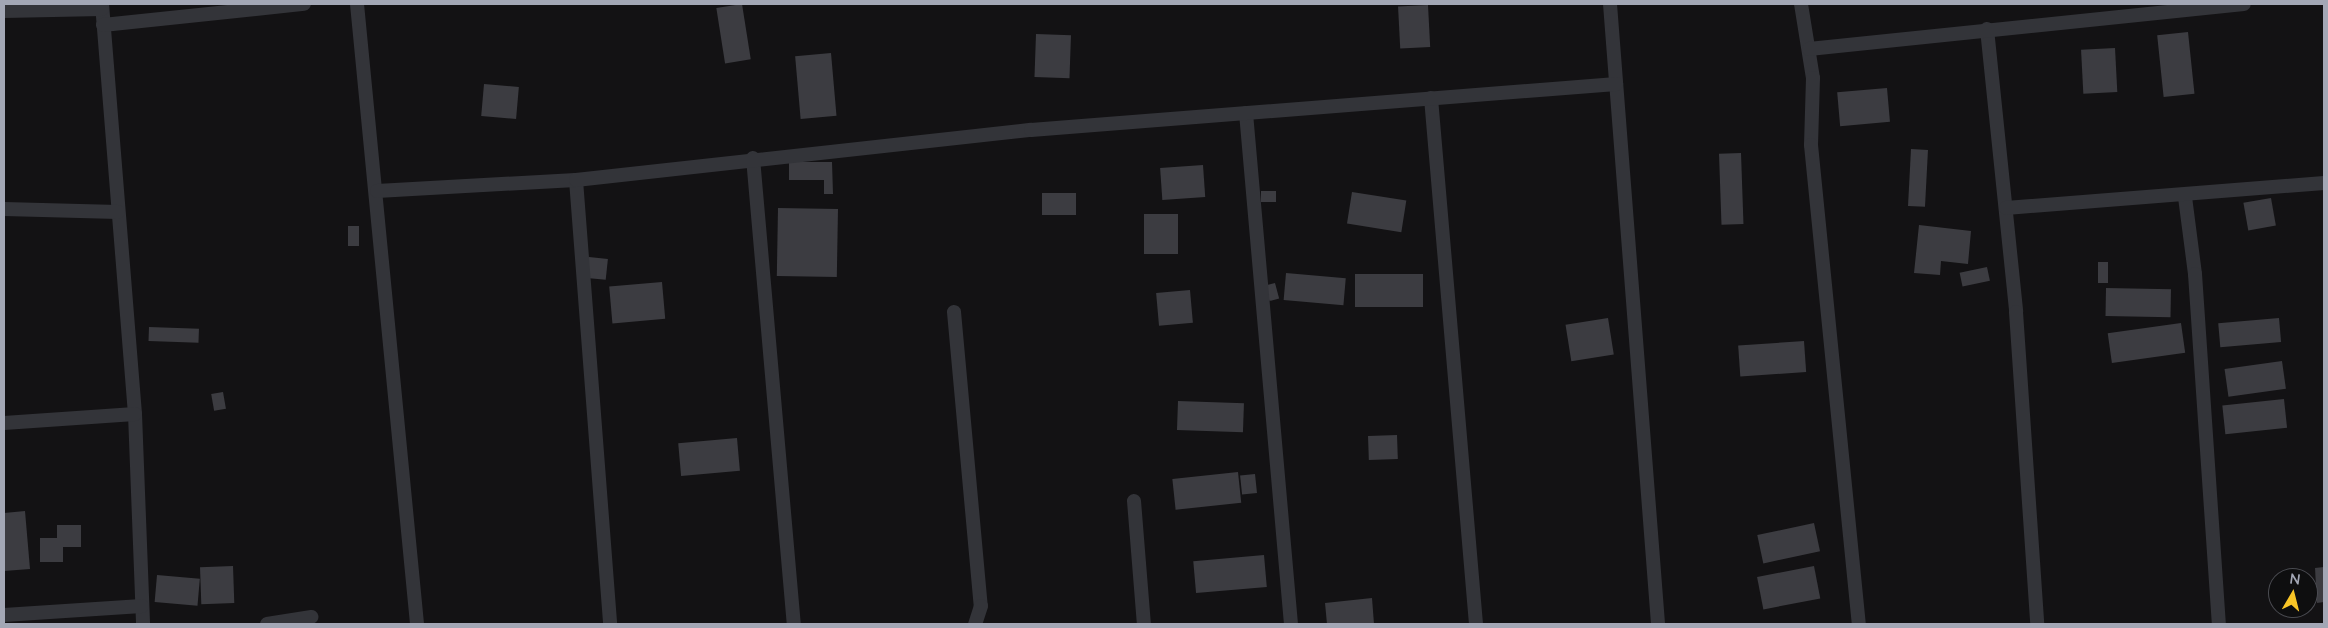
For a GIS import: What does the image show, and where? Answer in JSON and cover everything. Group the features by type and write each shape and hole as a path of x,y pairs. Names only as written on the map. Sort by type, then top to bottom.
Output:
{"street":[{"path":"103,25 304,4"},
{"path":"357,4 377,191 417,624"},
{"path":"1610,4 1616,84 1627,181 1658,624"},
{"path":"1801,4 1809,49 1810,135 1859,624"},
{"path":"1809,49 2244,4"},
{"path":"4,11 102,6 134,414 144,624"},
{"path":"1987,30 2006,208 2037,624"},
{"path":"377,191 576,180 753,158 1246,113 1616,84"},
{"path":"1431,98 1476,624"},
{"path":"1246,113 1291,624"},
{"path":"753,158 794,624"},
{"path":"576,180 610,624"},
{"path":"2006,208 2185,197 2324,184"},
{"path":"2185,197 2195,274 2219,624"},
{"path":"4,209 118,212"},
{"path":"954,312 980,606 975,624"},
{"path":"4,423 134,414"},
{"path":"1134,502 1144,624"},
{"path":"4,615 142,606"},
{"path":"267,624 311,617"}],"building":[{"path":"742,4 751,59 725,63 716,8"},
{"path":"1428,5 1430,47 1400,49 1398,7"},
{"path":"2188,32 2194,94 2164,97 2157,35"},
{"path":"1036,34 1071,35 1069,78 1034,77"},
{"path":"2115,48 2117,92 2083,94 2081,50"},
{"path":"831,53 836,116 801,119 795,56"},
{"path":"484,84 519,87 516,119 481,116"},
{"path":"1887,88 1890,122 1840,126 1837,92"},
{"path":"1911,149 1928,150 1925,207 1908,206"},
{"path":"1741,153 1743,224 1721,225 1719,154"},
{"path":"789,162 832,162 833,194 824,194 824,180 789,180"},
{"path":"1203,165 1205,197 1162,200 1160,168"},
{"path":"1261,191 1276,191 1276,202 1261,202"},
{"path":"1352,192 1406,201 1401,232 1347,224"},
{"path":"1042,193 1076,193 1076,215 1042,215"},
{"path":"2271,198 2276,226 2248,230 2243,203"},
{"path":"778,208 838,209 837,277 777,276"},
{"path":"1144,214 1178,214 1178,254 1144,254"},
{"path":"1919,225 1971,231 1968,264 1941,261 1940,275 1914,273"},
{"path":"348,226 359,226 359,246 348,246"},
{"path":"589,257 608,259 606,280 587,278"},
{"path":"2098,262 2108,262 2108,283 2098,283"},
{"path":"1987,267 1990,281 1963,287 1960,273"},
{"path":"1286,273 1346,278 1343,305 1284,300"},
{"path":"1355,274 1423,274 1423,307 1355,307"},
{"path":"662,282 665,319 612,323 609,287"},
{"path":"1275,283 1279,298 1269,301 1265,286"},
{"path":"2106,288 2171,289 2171,317 2106,316"},
{"path":"1190,290 1193,323 1159,326 1156,293"},
{"path":"1608,318 1614,355 1571,361 1566,325"},
{"path":"2279,318 2281,342 2220,347 2218,323"},
{"path":"2181,323 2185,353 2112,363 2108,333"},
{"path":"149,327 199,329 198,343 149,341"},
{"path":"1804,341 1806,372 1740,377 1738,346"},
{"path":"2282,361 2286,389 2228,397 2225,369"},
{"path":"223,392 226,409 214,411 211,394"},
{"path":"2284,399 2287,428 2225,434 2222,405"},
{"path":"1178,401 1244,403 1243,432 1177,430"},
{"path":"1397,435 1398,459 1369,460 1368,436"},
{"path":"737,438 740,471 681,476 678,443"},
{"path":"1238,472 1241,503 1176,510 1172,479"},
{"path":"1255,474 1257,493 1242,494 1240,476"},
{"path":"25,511 30,569 4,571 4,513"},
{"path":"1814,523 1820,551 1763,563 1757,535"},
{"path":"57,525 81,525 81,547 63,547 63,562 40,562 40,538 57,538"},
{"path":"1264,555 1267,587 1196,593 1193,561"},
{"path":"233,566 234,603 201,604 200,567"},
{"path":"1814,566 1820,598 1763,609 1757,577"},
{"path":"2324,567 2324,602 2318,603 2318,568 2315,568"},
{"path":"157,575 200,579 197,606 155,602"},
{"path":"1372,598 1374,624 1327,624 1325,603"}]}
